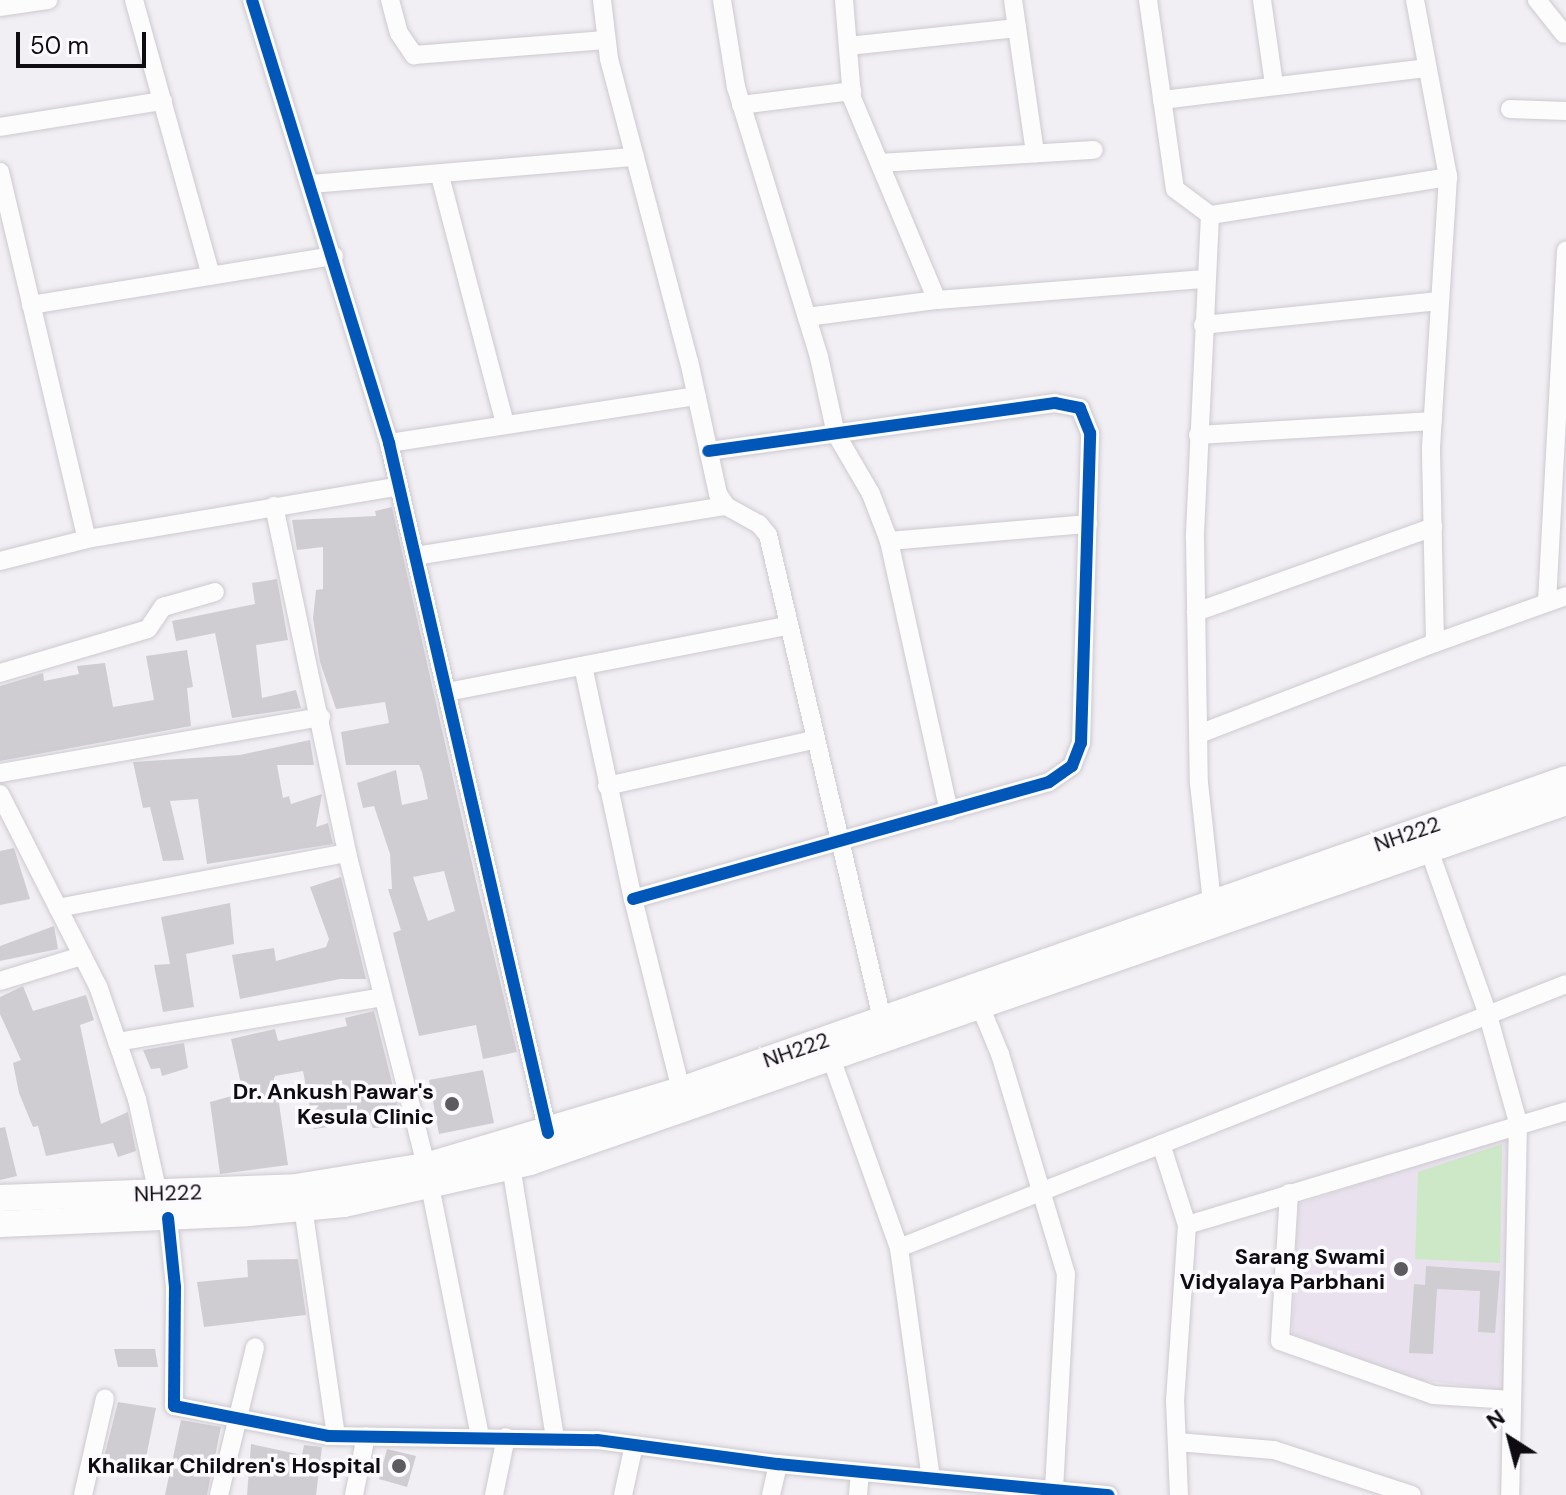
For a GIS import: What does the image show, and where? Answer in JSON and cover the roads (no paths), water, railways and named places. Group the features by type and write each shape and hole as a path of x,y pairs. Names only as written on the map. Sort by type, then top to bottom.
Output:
{"highway":[{"name":"NH222","path":"0,1224 296,1187 511,1166 831,1058 884,1030 1212,902 1566,779"},
{"name":"NH222","path":"0,1198 163,1206 303,1207 428,1176 681,1090 884,1030 980,1006 1566,802"}],"street":[{"path":"0,7 48,0"},
{"path":"134,0 211,275"},
{"path":"252,0 334,256 389,443 548,1133"},
{"path":"390,0 399,33 414,55 605,40"},
{"path":"602,0 605,40 718,494 726,506 759,524 768,535 837,845 884,1030"},
{"path":"722,0 741,105 807,317 836,434 878,509 889,541 949,811"},
{"path":"844,0 852,91 937,300"},
{"path":"1013,0 1035,153"},
{"path":"1148,0 1175,189 1210,215 1448,177"},
{"path":"1262,0 1274,84"},
{"path":"1415,0 1448,177 1433,421 1435,643"},
{"path":"1537,0 1564,34"},
{"path":"848,46 1017,28"},
{"path":"1162,100 1274,84 1427,68"},
{"path":"741,105 852,91"},
{"path":"0,127 163,101"},
{"path":"1510,109 1566,111"},
{"path":"880,163 1094,150"},
{"path":"311,184 440,176 635,157"},
{"path":"0,172 87,539"},
{"path":"440,176 505,424"},
{"path":"1210,215 1198,435 1196,612 1199,734 1212,902"},
{"path":"1547,602 1566,251"},
{"path":"31,305 334,256"},
{"path":"807,317 937,300 1205,279"},
{"path":"1203,325 1440,301"},
{"path":"389,443 696,396"},
{"path":"633,899 837,845 1049,782 1079,755 1090,433 1080,408 1069,403 708,451"},
{"path":"1198,435 1433,421"},
{"path":"0,561 87,539 399,486"},
{"path":"274,506 321,717 347,853 428,1176 480,1436"},
{"path":"416,556 726,506"},
{"path":"889,541 1088,524"},
{"path":"1196,612 1433,527"},
{"path":"0,673 148,629 163,607 215,592"},
{"path":"1199,734 1566,596"},
{"path":"447,692 786,626"},
{"path":"583,666 633,899 681,1090"},
{"path":"0,773 321,717"},
{"path":"607,786 813,740"},
{"path":"0,794 82,956 137,1099 163,1206 175,1287 174,1406 336,1436 480,1436 634,1445 778,1464 931,1479 999,1490 1054,1488 1109,1495"},
{"path":"0,836 19,831"},
{"path":"1429,850 1487,1012 1518,1122 1510,1495"},
{"path":"58,908 347,853"},
{"path":"0,981 82,956"},
{"path":"899,1248 1487,1012 1566,984"},
{"path":"117,1042 382,997"},
{"path":"980,1006 1000,1054 1066,1274 1054,1488"},
{"path":"831,1058 899,1248 931,1479"},
{"path":"1187,1225 1518,1122 1566,1111"},
{"path":"1161,1144 1187,1225 1177,1442 1179,1495"},
{"path":"511,1166 555,1439"},
{"path":"1289,1193 1280,1341 1433,1395 1512,1400"},
{"path":"303,1207 336,1436"},
{"path":"219,1495 235,1418 255,1347"},
{"path":"83,1495 105,1398"},
{"path":"354,1495 366,1436"},
{"path":"494,1495 506,1437"},
{"path":"1177,1442 1274,1450 1412,1495"},
{"path":"623,1495 634,1445"},
{"path":"771,1495 778,1464"},
{"path":"858,1495 860,1472"}],"place":[{"name":"Dr. Ankush Pawar's Kesula Clinic","path":"452,1104"},
{"name":"Sarang Swami Vidyalaya Parbhani","path":"1401,1269"},
{"name":"Khalikar Children's Hospital","path":"399,1466"}]}
